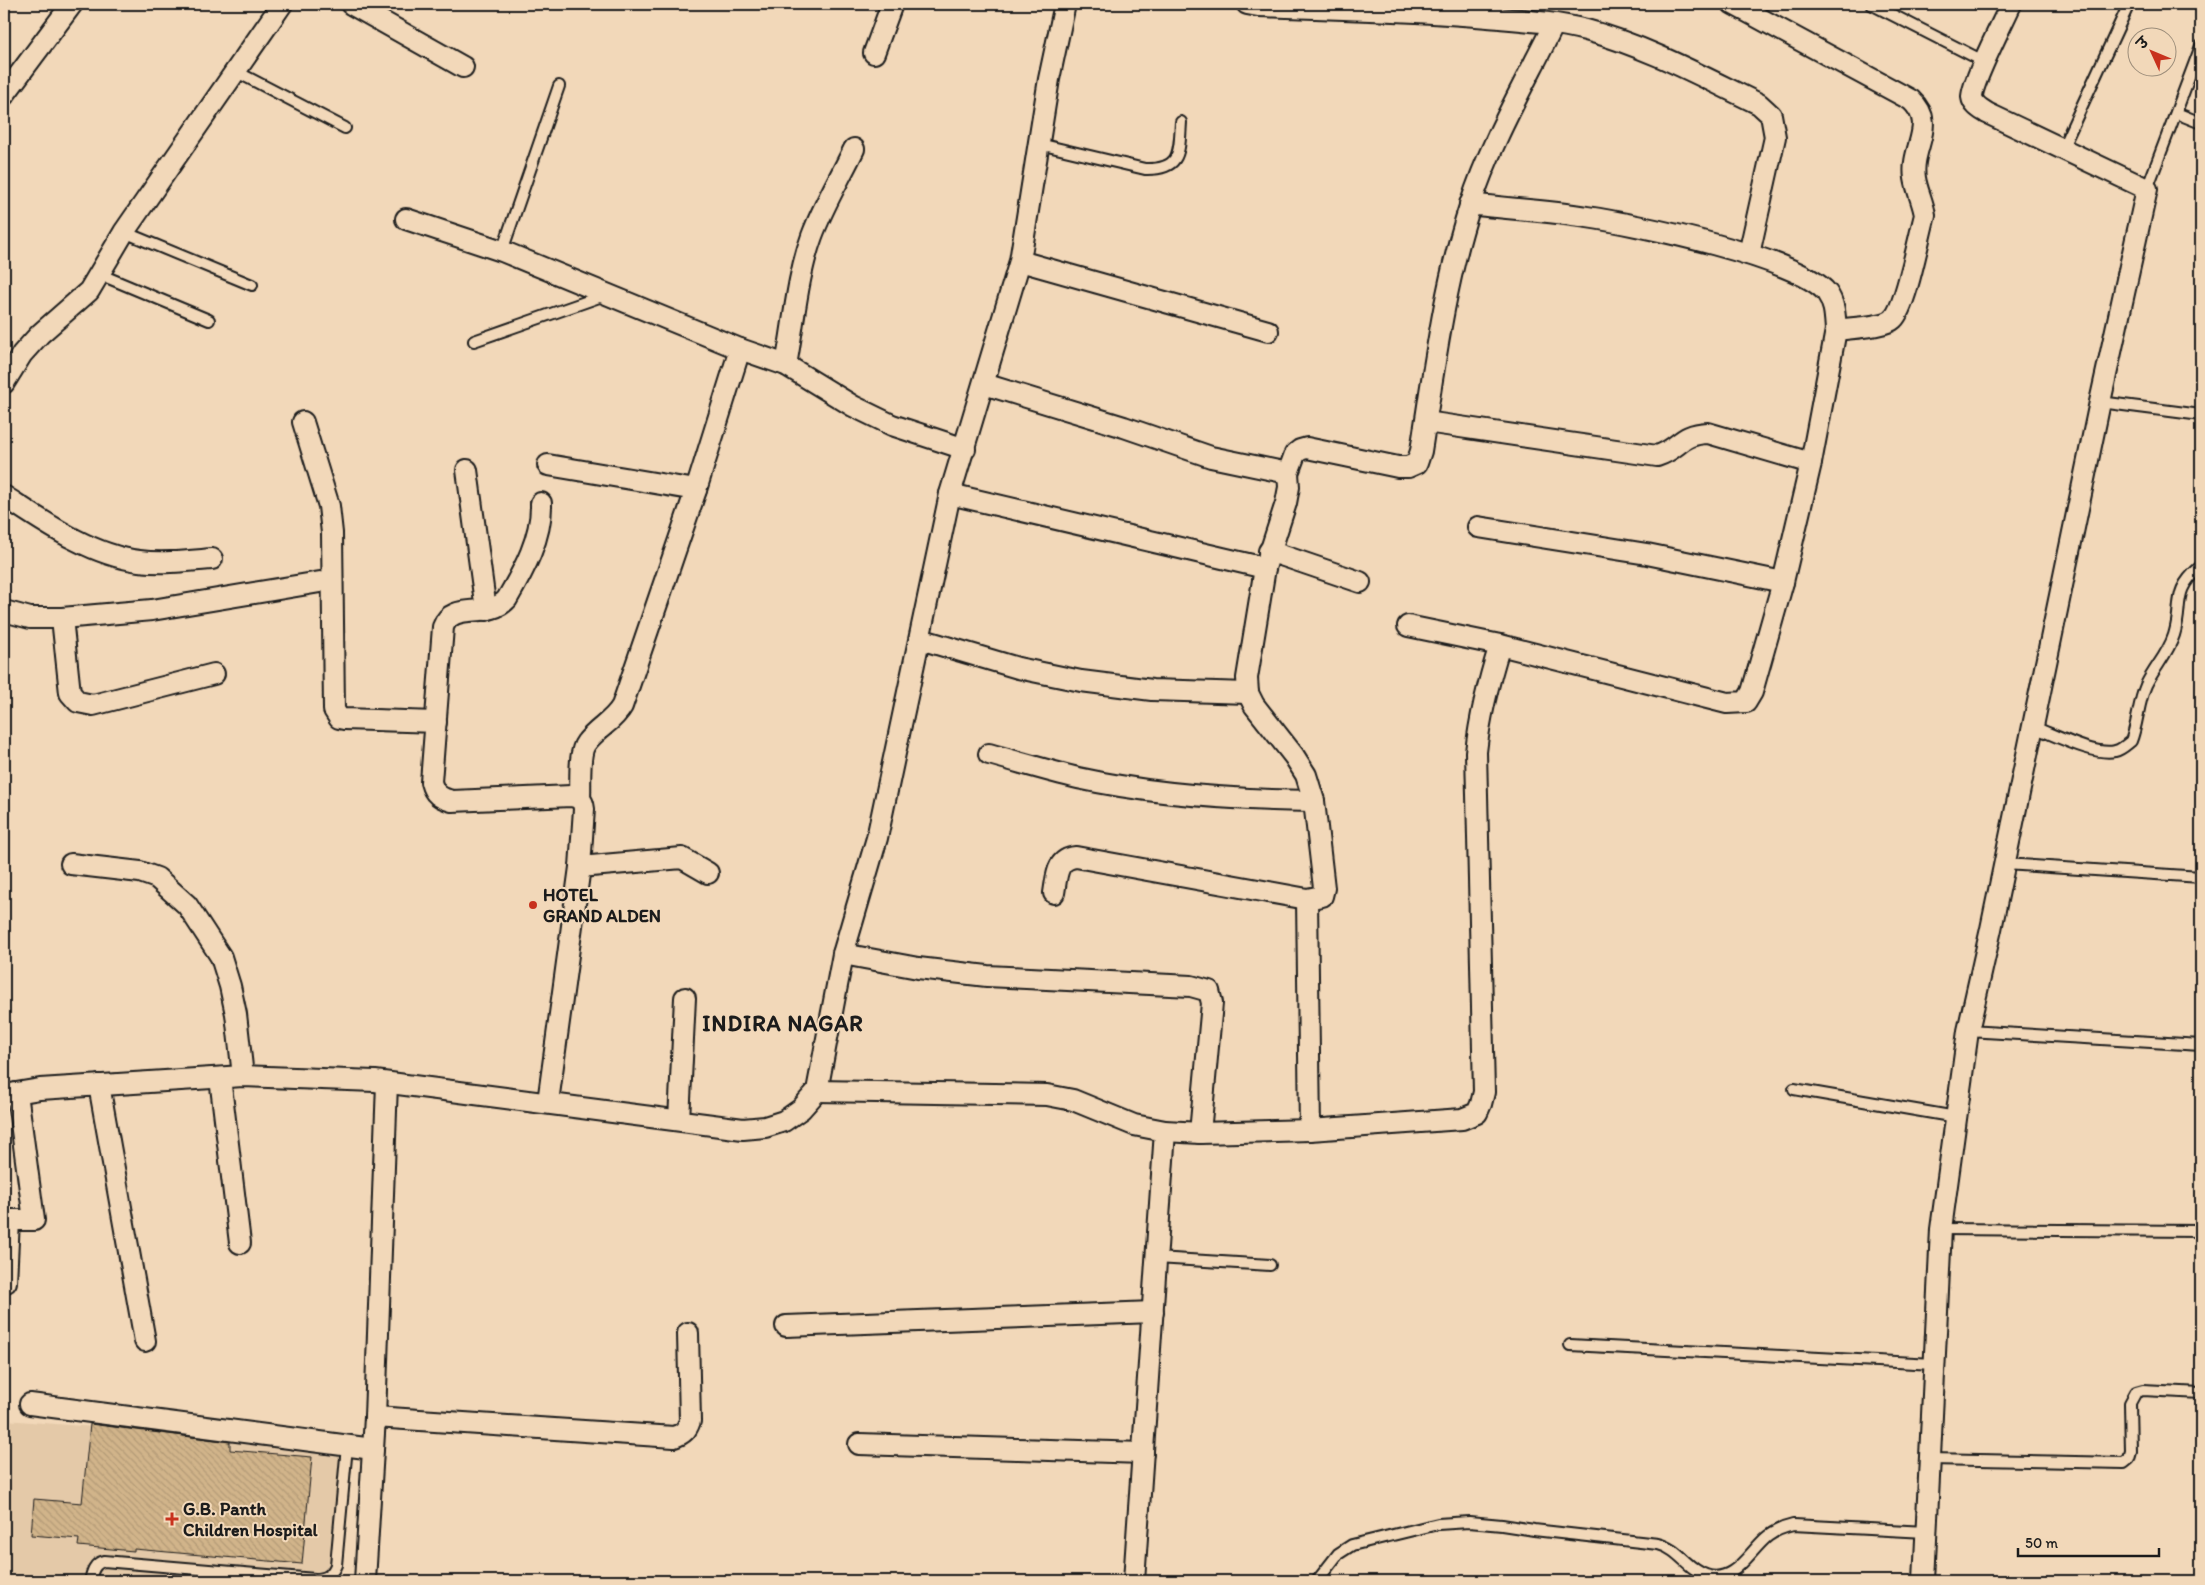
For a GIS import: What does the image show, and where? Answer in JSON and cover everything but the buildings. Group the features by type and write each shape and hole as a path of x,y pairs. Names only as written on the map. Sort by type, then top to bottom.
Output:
{"street":[{"path":"4,95 72,4"},
{"path":"4,383 22,354 40,334 89,291 124,232 282,4"},
{"path":"351,4 462,67"},
{"path":"874,53 892,4"},
{"path":"6,1282 9,1220 34,1220 10,1094 40,1089 243,1076 388,1083 548,1102 743,1129 765,1127 784,1121 801,1108 816,1091 843,954 876,838 950,494 965,450 1020,261 1049,79 1065,4"},
{"path":"1247,4 1258,6 1430,8 1554,24 1585,30 1630,45 1674,63 1766,109 1774,124 1776,137 1749,254"},
{"path":"1732,4 1912,100 1923,116 1924,126 1914,164 1915,179 1924,203 1925,216 1905,293 1897,314 1892,321 1882,324 1836,330"},
{"path":"1924,1581 1942,1229 1968,1031 2005,864 2100,402 2147,189 1976,106 1972,96 1985,62 2012,4"},
{"path":"1054,893 1062,862 1067,858 1076,857 1308,899 1322,896 1324,893 1314,802 1306,775 1294,756 1254,705 1248,693 1247,678 1267,560 1286,503 1291,460 1300,450 1307,448 1398,467 1408,467 1417,462 1422,451 1451,271 1470,204 1494,145 1554,24"},
{"path":"786,365 800,283 812,237 827,202 854,149"},
{"path":"1408,626 1500,645 1727,703 1746,702 1752,692 1783,582 1811,463 1836,330 1834,307 1827,293 1810,279 1795,271 1749,254 1587,217 1470,204"},
{"path":"406,219 502,251 740,349 786,365 853,406 892,425 965,450"},
{"path":"1020,261 1268,331"},
{"path":"548,1102 580,867 584,808 580,798 583,747 591,737 613,720 622,706 696,490 740,349"},
{"path":"984,384 1124,427 1211,457 1288,473"},
{"path":"303,422 329,506 332,532 335,714 344,719 436,722"},
{"path":"1426,422 1657,456 1666,453 1689,436 1708,434 1811,463"},
{"path":"548,465 696,490"},
{"path":"467,470 486,610"},
{"path":"950,494 1267,560 1360,582"},
{"path":"4,496 51,526 97,549 137,561 164,562 212,559"},
{"path":"541,503 539,529 511,592 502,606 486,610 461,611 449,616 445,620 431,782 433,790 444,799 452,801 571,796 580,798"},
{"path":"1478,527 1647,554 1783,582"},
{"path":"4,611 30,618 62,618 152,610 320,582"},
{"path":"62,618 70,693 78,702 94,705 214,674"},
{"path":"920,639 1018,668 1081,680 1152,690 1248,693"},
{"path":"816,1091 967,1092 1047,1096 1073,1100 1134,1125 1166,1131 1200,1133 1310,1130 1462,1119 1477,1113 1482,1104 1484,1092 1476,752 1479,723 1485,695 1500,645"},
{"path":"989,754 1078,778 1126,787 1221,798 1314,802"},
{"path":"580,867 682,858 708,873"},
{"path":"71,864 140,872 157,878 186,905 221,956 236,1014 243,1076"},
{"path":"1308,899 1310,1130"},
{"path":"843,954 918,968 977,975 1191,986 1209,991 1212,1004 1200,1133"},
{"path":"679,1120 685,998"},
{"path":"220,1078 240,1242"},
{"path":"365,1581 375,1417 388,1083"},
{"path":"99,1085 144,1341"},
{"path":"1134,1581 1166,1131"},
{"path":"786,1326 1153,1312"},
{"path":"375,1417 674,1437 687,1429 690,1421 688,1333"},
{"path":"30,1404 373,1449"},
{"path":"858,1444 1143,1453"}],"lane":[{"path":"1871,4 1985,62"},
{"path":"2062,149 2129,4"},
{"path":"2147,189 2201,46"},
{"path":"235,71 346,128"},
{"path":"502,251 559,86"},
{"path":"2176,113 2201,123"},
{"path":"1039,144 1145,169 1161,170 1172,164 1179,151 1181,122"},
{"path":"124,232 252,285"},
{"path":"99,274 209,320"},
{"path":"474,341 607,294"},
{"path":"2100,402 2201,415"},
{"path":"2033,727 2092,749 2106,752 2115,751 2131,741 2146,686 2167,652 2174,634 2179,596 2184,584 2201,566"},
{"path":"2005,864 2201,876"},
{"path":"1968,1031 2201,1045"},
{"path":"1794,1089 1956,1117"},
{"path":"1942,1229 2201,1231"},
{"path":"1157,1258 1270,1265"},
{"path":"1570,1345 1934,1364"},
{"path":"1930,1459 2124,1463 2130,1459 2130,1403 2136,1392 2143,1390 2201,1393"},
{"path":"90,1581 98,1562 315,1579 328,1577 334,1572 336,1565 347,1446"},
{"path":"1317,1581 1338,1554 1352,1545 1438,1524 1469,1522 1502,1524 1534,1530 1669,1546 1698,1572 1708,1576 1720,1577 1735,1570 1767,1536 1779,1528 1793,1525 1926,1532"}],"shaded area":[{"name":"G.B. Panth Children Hospital","path":"6,1420 169,1433 350,1458 331,1581 4,1581 4,1435"}],"place":[{"name":"HOTEL GRAND ALDEN","path":"533,905"},
{"name":"G.B. Panth Children Hospital","path":"172,1519"}],"district":[{"name":"INDIRA NAGAR","path":"783,1023"}]}
